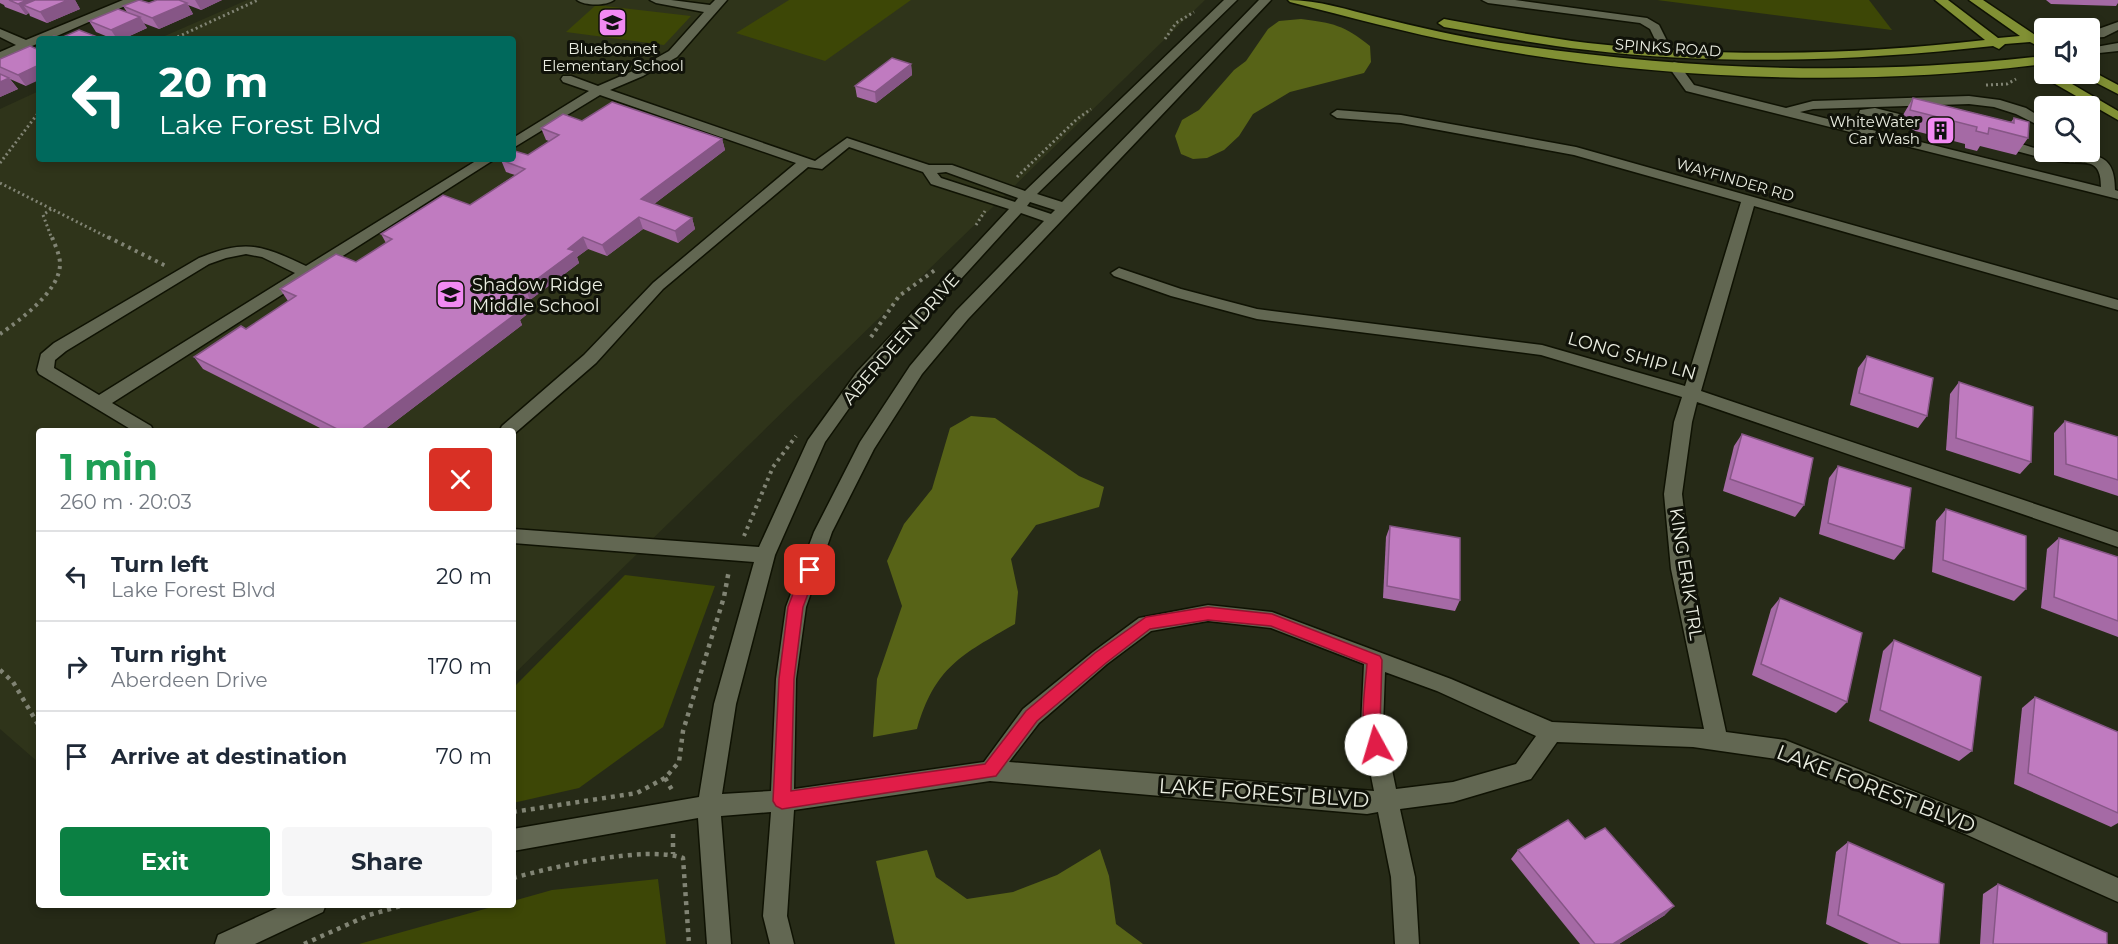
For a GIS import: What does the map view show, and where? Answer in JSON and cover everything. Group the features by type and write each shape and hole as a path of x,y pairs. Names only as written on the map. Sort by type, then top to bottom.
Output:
{"main road":[{"name":"SPINKS ROAD","path":"1294,0 1431,33 1522,50 1674,66 1793,72 1888,73 2034,61"},
{"path":"1941,0 1994,42 2034,66"},
{"path":"1975,0 2034,40"},
{"name":"SPINKS ROAD","path":"1354,2 1432,21 1554,42 1667,53 1831,56 1923,51 2031,38"},
{"path":"1667,53 1674,66"},
{"path":"2100,80 2118,90"},
{"path":"2064,84 2118,116"}],"street":[{"path":"46,36 133,0"},
{"path":"583,0 608,0"},
{"name":"ABERDEEN DRIVE","path":"719,944 709,806 725,704 765,555 817,440 863,376 1022,202 1231,0"},
{"name":"ABERDEEN DRIVE","path":"782,944 776,916 786,679 796,607 823,532 866,447 916,370 962,315 1265,0"},
{"path":"1488,0 1643,21 1655,27 1667,53"},
{"path":"662,1 692,8 717,4"},
{"path":"516,142 598,90 639,73 673,54 717,4"},
{"path":"2100,34 2118,26"},
{"path":"0,33 26,45"},
{"path":"0,56 36,40"},
{"path":"2100,50 2118,47"},
{"path":"1674,66 1690,88 2113,194 2108,174 2098,162"},
{"path":"567,79 817,166 847,142 928,169 936,181 1059,213"},
{"path":"1786,111 1813,105 1969,100 1995,103 2021,111 2034,118"},
{"path":"1851,127 1856,116 1863,113 1875,112 1902,119"},
{"name":"WAYFINDER RD","path":"1337,114 1401,119 1576,151 2118,305"},
{"path":"2017,147 2034,151"},
{"path":"99,403 483,162"},
{"path":"510,428 590,359 658,286 806,162"},
{"name":"KING ERIK TRL","path":"1717,740 1681,569 1673,494 1683,422 1748,201"},
{"path":"142,428 45,370 47,358 60,347 182,274 225,252 245,248 259,250 307,273"},
{"name":"LONG SHIP LN","path":"1119,273 1176,293 1257,314 1542,350 1691,394 2118,540"},
{"path":"516,536 765,555"},
{"name":"LAKE FOREST BLVD","path":"990,771 1031,716 1100,658 1146,624 1208,613 1272,620 1444,686 1551,732 1693,737 1785,750 1972,826 2118,890"},
{"path":"1375,660 1372,726 1403,877 1407,944"},
{"name":"LAKE FOREST BLVD","path":"516,839 709,806 782,801 990,771 1367,802 1387,800 1454,792 1523,772 1551,732"},
{"path":"227,944 305,908"}],"path":[{"path":"180,36 258,0"},
{"path":"0,163 36,116"},
{"path":"0,183 182,274"},
{"path":"0,334 38,303 57,277 60,265 43,215 51,209"},
{"path":"0,670 13,682 36,721"},
{"path":"516,812 637,793 665,778"},
{"path":"516,877 556,866 615,858 673,854 683,858 689,944"},
{"path":"304,944 369,915 394,908"}],"shaded area":[{"name":"Shadow Ridge Middle School","path":"247,0 1205,0 516,672 516,428 36,428 36,760 0,729 0,109 36,92 36,162 516,162 516,36 165,36"},
{"path":"789,0 911,0 825,61 736,33"},
{"path":"1657,0 1869,0 1892,30"},
{"path":"596,5 691,16 664,45 566,32"},
{"path":"1301,19 1338,26 1353,33 1370,46 1371,62 1364,73 1290,92 1253,114 1239,136 1224,150 1207,158 1193,159 1181,154 1175,136 1182,120 1199,110 1234,70 1246,61 1268,29 1279,21"},
{"path":"971,416 995,418 1079,476 1104,487 1099,507 1036,525 1011,559 1018,592 1015,624 965,654 952,665 932,691 917,729 873,737 877,679 902,606 887,561 904,524 932,489 950,428"},
{"path":"625,575 715,586 663,727 579,788 516,802 516,685"},
{"path":"1100,849 1109,876 1116,924 1143,944 895,944 876,861 927,850 936,877 967,899 1013,892 1057,875"},
{"path":"658,879 666,944 359,944 488,908 516,908 516,900 552,890"}],"building":[{"path":"9,0 27,0 18,4"},
{"path":"35,0 68,0 40,12 23,5"},
{"path":"139,0 149,3 157,0 179,0 187,3 152,18 123,6"},
{"path":"118,9 140,17 111,30 89,21"},
{"path":"79,30 95,36 66,36"},
{"path":"30,46 36,49 36,66 18,75 0,67 0,59"},
{"path":"892,58 911,64 875,92 855,86"},
{"path":"0,74 9,78 0,82"},
{"path":"1913,98 2014,123 2014,118 2029,122 2028,138 1989,128 1988,134 1976,131 1977,127 1910,110"},
{"name":"Shadow Ridge Middle School","path":"612,102 722,139 641,199 692,218 675,231 639,217 602,245 583,237 568,249 575,251 525,288 515,284 506,290 526,299 511,311 517,313 364,428 335,428 194,357 241,326 246,329 296,296 280,289 336,254 356,262 392,239 381,234 443,195 470,205 525,169 506,162 516,162 516,151 528,155 559,135 541,128 563,114 582,121"},
{"path":"1867,356 1933,378 1927,416 1859,393"},
{"path":"1959,382 2033,407 2031,462 1956,438"},
{"path":"2065,421 2118,437 2118,480 2066,464"},
{"path":"1742,434 1813,458 1804,505 1730,479"},
{"path":"1838,466 1911,488 1904,548 1828,523"},
{"path":"1946,509 2026,536 2026,589 1943,560"},
{"path":"1390,526 1460,538 1460,600 1387,586"},
{"path":"2059,538 2118,557 2118,621 2054,597"},
{"path":"1780,598 1862,633 1847,702 1761,664"},
{"path":"1894,640 1981,677 1972,751 1880,710"},
{"path":"2035,697 2118,732 2118,813 2028,773"},
{"path":"1568,820 1585,839 1605,828 1674,906 1613,944 1595,944 1518,850"},
{"path":"1848,842 1944,884 1939,944 1901,944 1838,915"},
{"path":"1998,884 2107,933 2107,944 1993,944"}],"place":[{"name":"Bluebonnet Elementary School","path":"613,22"},
{"name":"WhiteWater Car Wash","path":"1941,131"},
{"name":"Shadow Ridge Middle School","path":"451,295"}],"route":[{"path":"810,570 796,607 786,679 782,801 990,771 1031,716 1100,658 1146,624 1208,613 1272,620 1375,660 1372,726 1376,745"}]}
